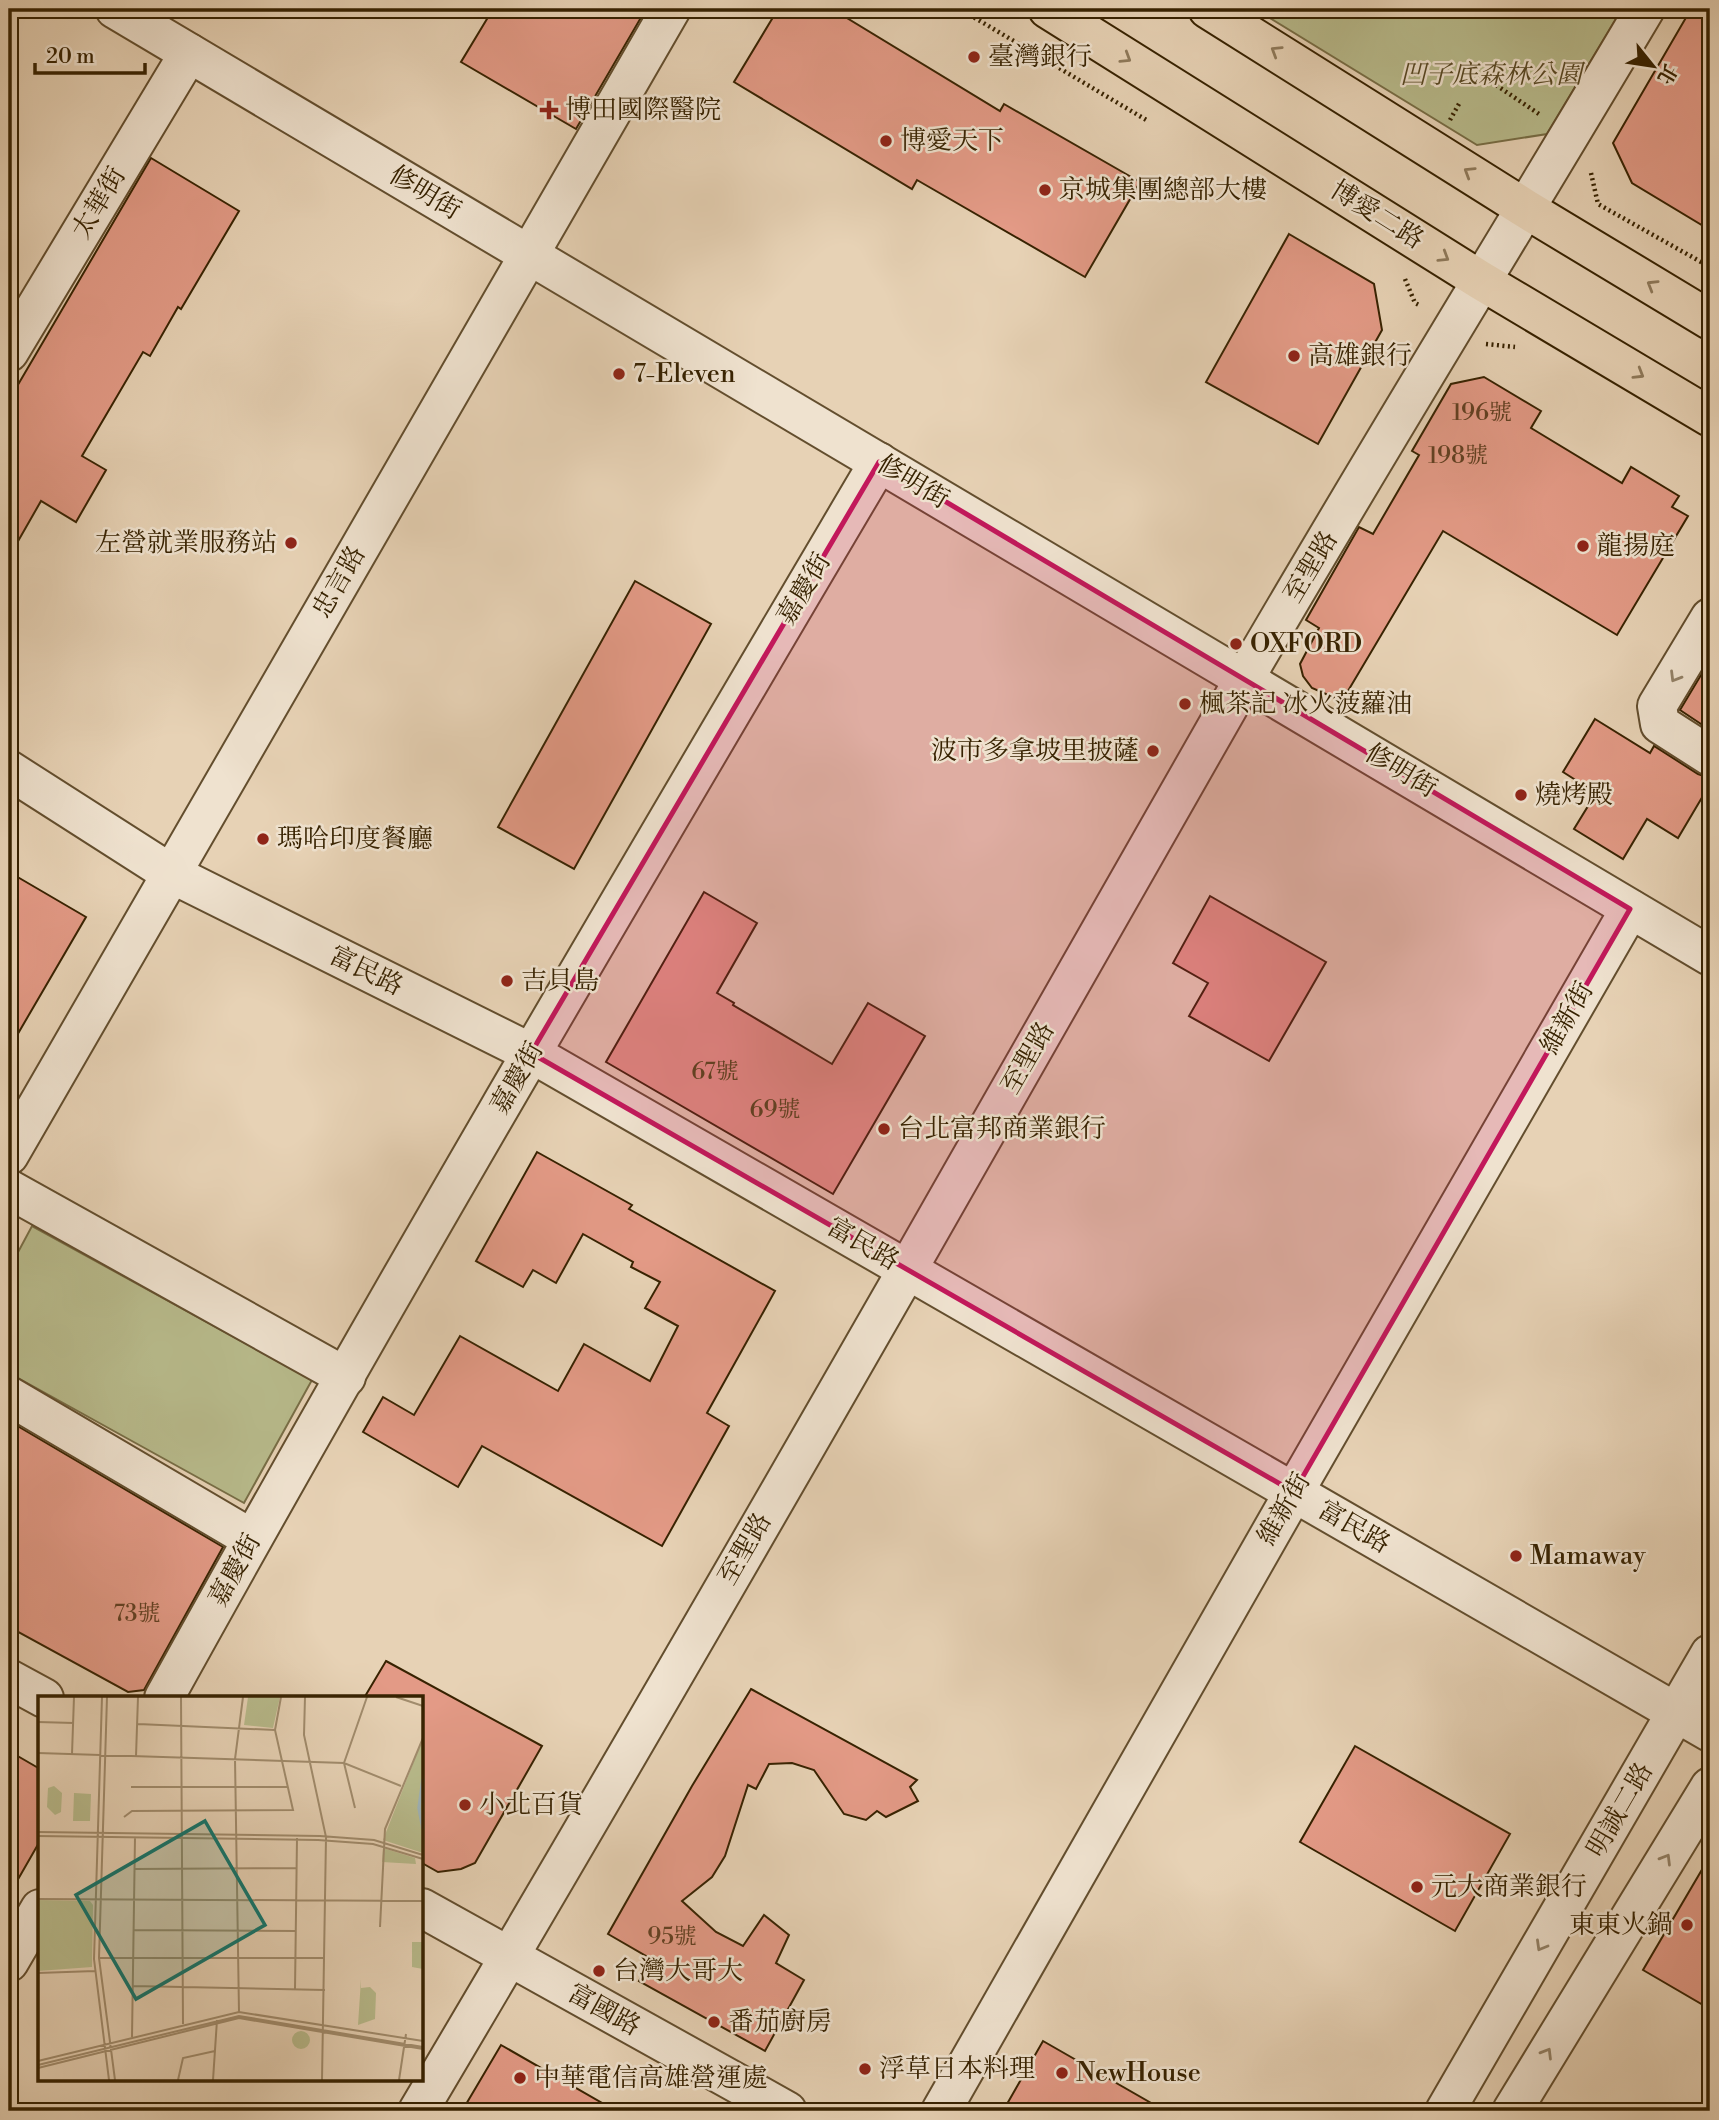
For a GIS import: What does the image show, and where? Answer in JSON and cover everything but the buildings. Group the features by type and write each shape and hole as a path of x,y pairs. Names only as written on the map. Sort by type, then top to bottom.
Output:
{"main road":[{"name":"博愛二路","path":"1048,9 1480,280 1710,417"},
{"path":"1209,9 1526,209 1710,320"}],"street":[{"name":"修明街","path":"115,9 1710,956"},
{"name":"忠言路","path":"9,1155 671,9"},
{"name":"至聖路","path":"418,2111 908,1270 1245,678 1448,339 1480,280 1526,209 1645,9"},
{"name":"太華街","path":"9,352 189,53"},
{"name":"嘉慶街","path":"165,1696 251,1539 531,1053 879,462"},
{"path":"1710,618 1657,706 1660,724 1710,755"},
{"name":"富民路","path":"9,770 170,873 531,1053 1710,1732"},
{"name":"維新街","path":"941,2111 1630,909"},
{"path":"9,1189 346,1377"},
{"path":"9,1396 251,1539"},
{"name":"明誠二路","path":"1445,2111 1710,1654"},
{"path":"9,1679 40,1696"},
{"path":"1512,2111 1710,1787"},
{"name":"富國路","path":"424,1909 787,2111"},
{"path":"9,1962 38,1912"}],"path":[{"path":"1590,167 1598,204 1710,267"}],"highlighted area":[{"path":"879,462 1630,909 1294,1492 531,1053"}],"green space":[{"name":"凹子底森林公園","path":"1255,9 1622,9 1547,134 1477,145"},
{"path":"32,1226 312,1380 244,1503 9,1373 9,1269"}],"place":[{"name":"臺灣銀行","path":"974,57"},
{"name":"博田國際醫院","path":"549,110"},
{"name":"博愛天下","path":"886,141"},
{"name":"京城集團總部大樓","path":"1045,190"},
{"name":"高雄銀行","path":"1294,356"},
{"name":"7-Eleven","path":"619,374"},
{"name":"左營就業服務站","path":"291,543"},
{"name":"龍揚庭","path":"1583,546"},
{"name":"OXFORD","path":"1236,644"},
{"name":"楓茶記 冰火菠蘿油","path":"1185,704"},
{"name":"波市多拿坡里披薩","path":"1153,751"},
{"name":"燒烤殿","path":"1521,795"},
{"name":"瑪哈印度餐廳","path":"263,839"},
{"name":"吉貝島","path":"507,981"},
{"name":"台北富邦商業銀行","path":"884,1129"},
{"name":"Mamaway","path":"1516,1556"},
{"name":"小北百貨","path":"465,1805"},
{"name":"元大商業銀行","path":"1417,1887"},
{"name":"東東火鍋","path":"1687,1925"},
{"name":"台灣大哥大","path":"599,1971"},
{"name":"番茄廚房","path":"714,2022"},
{"name":"浮草日本料理","path":"865,2069"},
{"name":"NewHouse","path":"1062,2073"},
{"name":"中華電信高雄營運處","path":"520,2078"}]}
